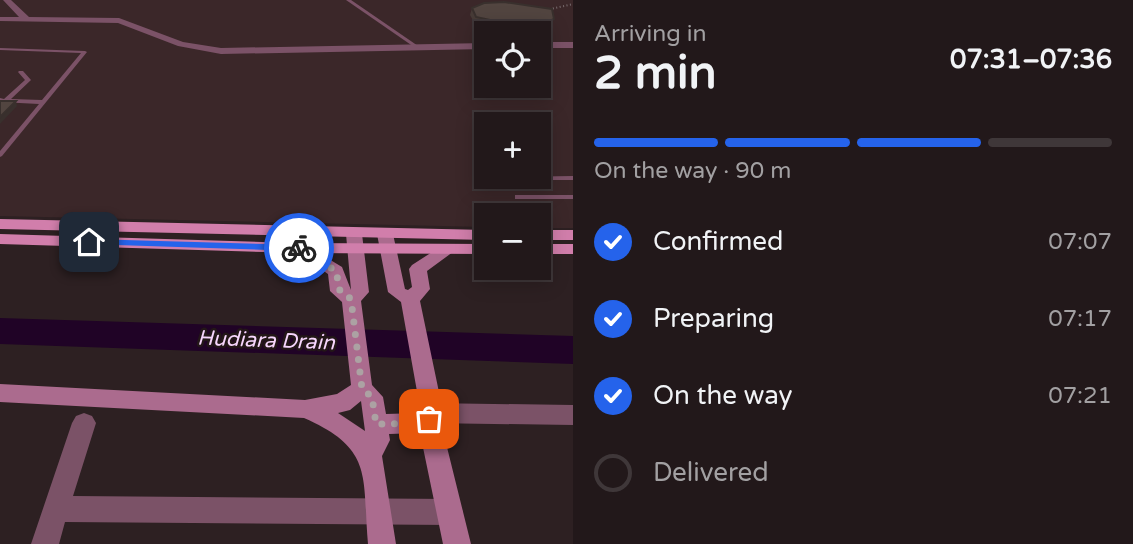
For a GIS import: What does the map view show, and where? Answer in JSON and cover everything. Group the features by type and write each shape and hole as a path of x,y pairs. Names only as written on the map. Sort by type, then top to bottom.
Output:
{"main road":[{"path":"0,224 355,241 474,236"},
{"path":"551,235 573,235"},
{"path":"0,239 298,248 355,241"},
{"path":"351,299 359,292 355,241"},
{"path":"386,241 449,249 474,249"},
{"path":"386,241 397,292 410,299"},
{"path":"298,248 332,268 337,274 340,291 351,299 362,387 372,397 379,440 370,455"},
{"path":"410,299 421,289 417,273 421,265 449,249"},
{"path":"551,249 573,249"},
{"path":"410,299 429,411 457,544"},
{"path":"0,393 305,409 342,403 362,387"},
{"path":"305,409 320,414 348,431 370,455 382,544"},
{"path":"376,424 429,411"}],"street":[{"path":"7,0 26,19"},
{"path":"0,19 120,21 134,24 181,44 221,51 474,46"},
{"path":"551,45 573,45"},
{"path":"429,411 573,415"},
{"path":"45,544 84,423"},
{"path":"56,509 450,512"}],"lane":[{"path":"348,0 419,48"},
{"path":"0,49 85,52 0,155"},
{"path":"3,100 28,79 20,72"},
{"path":"3,100 43,102"},
{"path":"551,177 573,177"},
{"path":"518,197 573,197"}],"path":[{"path":"547,9 573,4"}],"shaded area":[{"path":"0,0 573,0 573,228 551,228 551,203 474,203 474,227 0,216"}],"building":[{"path":"504,2 552,9 554,19 495,21 476,17 472,8 484,3"},
{"path":"0,101 16,101 0,117"}],"waterway":[{"name":"Hudiara Drain","path":"0,331 573,350"}],"way so far":[{"path":"299,248 332,268 337,274 340,291 351,299 362,389 372,397 376,424 430,423 429,419"}],"route":[{"path":"89,242 299,248"}]}
